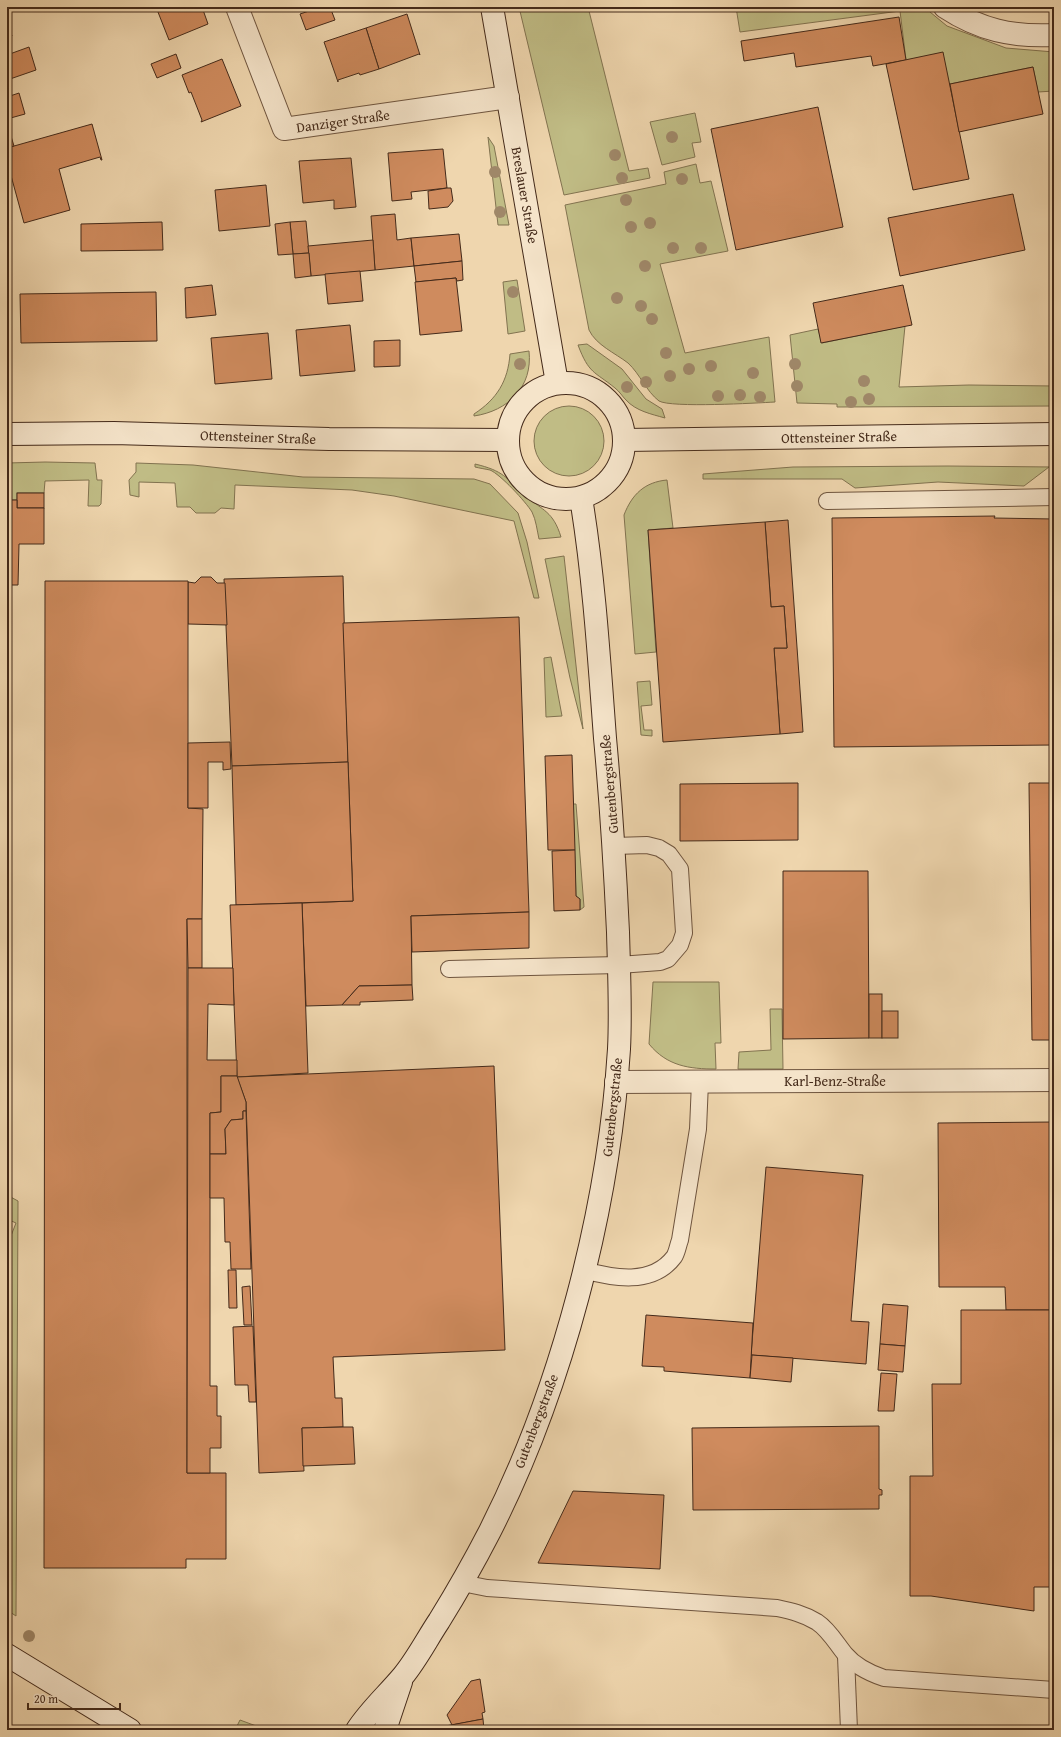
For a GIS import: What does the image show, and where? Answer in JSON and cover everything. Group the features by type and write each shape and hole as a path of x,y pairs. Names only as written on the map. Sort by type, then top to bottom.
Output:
{"street":[{"name":"Danziger Straße","path":"238,7 284,129 508,97"},
{"name":"Breslauer Straße","path":"492,7 558,383"},
{"path":"945,7 965,20 1000,32 1054,35"},
{"path":"558,383 573,383 592,389 608,401 621,420 625,440 622,458 613,476 600,490 581,498 555,498 536,490 521,478 511,460 508,440 513,418 524,401 539,390 558,383"},
{"name":"Ottensteiner Straße","path":"7,434 114,433 329,439 508,440"},
{"name":"Ottensteiner Straße","path":"625,440 1054,434"},
{"name":"Gutenbergstraße","path":"404,1675 462,1583 491,1529 526,1450 556,1365 583,1270 603,1183 616,1082 619,1031 619,965 614,846 589,544 581,498"},
{"name":"Karl-Benz-Straße","path":"616,1082 1054,1080"},
{"path":"7,1655 128,1729"},
{"path":"357,1730 367,1715 404,1675"},
{"path":"384,1730 404,1675"}],"lane":[{"path":"827,501 1054,497"},
{"path":"449,969 619,965 660,962 668,959 680,945 684,933 682,877 675,861 669,854 659,848 647,845 614,846"},
{"path":"583,1270 624,1278 645,1277 664,1267 675,1257 680,1240 698,1129 700,1082"},
{"path":"462,1583 487,1588 776,1608 798,1612 818,1622 832,1636 846,1656 867,1673 884,1678 1054,1690"},
{"path":"846,1656 849,1730"}],"shaded area":[{"path":"519,7 588,7 629,171 648,168 650,178 564,195"},
{"path":"736,7 924,7 947,26 1006,48 1054,52 1054,91 1038,92 1033,67 950,84 906,60 900,11 740,32"},
{"path":"695,113 701,142 692,143 695,157 662,165 650,122"},
{"path":"488,137 494,146 509,225 498,225"},
{"path":"696,164 700,183 711,181 728,251 660,264 685,353 769,337 775,402 696,405 659,401 654,397 628,363 596,340 589,330 565,205 666,184 664,172"},
{"path":"517,280 525,331 508,334 503,282"},
{"path":"905,326 899,387 969,385 1054,386 1054,406 837,407 837,404 797,403 790,335 818,329 822,343"},
{"path":"587,344 622,369 646,399 662,409 665,418 644,412 634,407 617,390 593,371 585,362 578,345"},
{"path":"529,351 527,376 516,395 498,409 474,416 474,414 495,396 500,388 507,373 510,354"},
{"path":"562,406 576,406 589,412 598,421 602,427 604,441 602,455 594,466 583,474 576,476 562,476 555,474 544,466 536,455 534,448 534,434 536,427 544,416 555,408"},
{"path":"7,463 95,463 97,480 102,480 101,504 99,506 88,506 89,480 45,481 44,493 17,493 17,500 7,500"},
{"path":"136,463 193,465 303,477 474,479 490,484 518,513 527,542 539,598 534,598 514,521 394,496 352,490 235,485 234,509 221,508 215,513 196,513 190,507 177,507 175,483 139,482 139,497 130,495 129,480 136,472"},
{"path":"475,464 492,469 504,476 526,496 547,512 555,522 561,537 539,539 532,512 524,502 506,482 490,470 475,467"},
{"path":"948,466 1054,467 1049,467 1024,486 938,482 855,488 842,479 703,479 703,474 793,467"},
{"path":"667,480 673,528 648,530 656,652 635,654 624,515 631,501 640,490 652,483"},
{"path":"564,556 583,729 570,678 545,559"},
{"path":"551,657 562,716 546,717 544,658"},
{"path":"650,681 652,705 641,706 644,730 652,730 652,736 641,735 637,682"},
{"path":"573,804 576,804 584,907 580,910 580,899 576,896"},
{"path":"653,982 719,982 721,1043 715,1043 716,1069 679,1065 663,1057 649,1044"},
{"path":"770,1009 782,1009 783,1069 738,1069 739,1052 771,1050"},
{"path":"7,1195 18,1201 16,1616 7,1610 7,1559 11,1555 7,1550 7,1246 16,1223 7,1219"},
{"path":"240,1720 267,1730 235,1730"}],"building":[{"path":"156,7 202,7 208,24 169,40"},
{"path":"321,7 330,7 335,20 306,30 300,14"},
{"path":"407,14 420,55 419,54 379,69 366,28"},
{"path":"899,17 906,60 873,66 871,56 796,67 794,53 744,61 741,41"},
{"path":"7,21 12,36 7,38"},
{"path":"366,28 379,69 360,75 359,73 338,80 338,82 324,42"},
{"path":"29,47 36,70 10,79 7,70 7,55"},
{"path":"943,52 969,179 913,190 886,64"},
{"path":"176,54 181,68 157,78 151,64"},
{"path":"222,59 241,106 201,122 202,120 191,92 189,93 182,75"},
{"path":"1033,67 1043,114 959,132 950,84"},
{"path":"19,93 25,114 7,119 7,97"},
{"path":"818,107 843,227 736,250 711,129"},
{"path":"92,124 102,160 100,157 59,169 70,210 24,223 7,161 7,148"},
{"path":"10,133 14,146 7,148 7,134"},
{"path":"443,149 447,188 411,192 412,199 392,201 388,153"},
{"path":"351,158 356,207 334,209 334,200 303,203 299,161"},
{"path":"266,185 270,226 219,231 215,190"},
{"path":"451,188 453,201 448,207 429,209 428,191"},
{"path":"1013,194 1025,250 900,276 888,218"},
{"path":"395,214 397,240 411,238 414,266 375,270 371,216"},
{"path":"306,221 309,253 293,254 290,222"},
{"path":"162,222 163,250 81,251 81,224"},
{"path":"290,222 293,254 278,255 275,224"},
{"path":"459,234 462,261 414,266 411,238"},
{"path":"373,240 375,270 311,276 308,246"},
{"path":"309,253 311,276 295,278 293,254"},
{"path":"462,261 463,280 457,281 456,278 416,282 414,266"},
{"path":"360,271 363,301 328,304 325,274"},
{"path":"456,278 462,331 420,335 415,282"},
{"path":"212,285 216,315 186,318 185,288"},
{"path":"903,285 912,325 821,343 813,303"},
{"path":"156,292 157,341 21,343 20,294"},
{"path":"350,325 355,371 300,376 296,330"},
{"path":"268,333 272,379 215,384 211,338"},
{"path":"400,340 400,366 374,367 374,341"},
{"path":"17,493 44,493 44,508 17,508"},
{"path":"7,500 17,500 17,508 44,508 44,544 19,544 18,585 7,585"},
{"path":"995,516 994,518 1054,519 1054,745 834,747 832,518"},
{"path":"788,520 803,732 780,734 774,648 787,648 784,606 771,607 765,522"},
{"path":"765,522 771,607 784,606 787,648 774,648 780,734 663,742 648,530"},
{"path":"343,576 348,762 232,766 224,579"},
{"path":"201,577 211,577 217,583 225,583 227,625 188,624 188,582 195,583"},
{"path":"45,581 188,581 188,808 203,809 202,919 187,919 187,1473 226,1473 226,1559 186,1559 186,1568 44,1568"},
{"path":"519,617 529,912 411,916 412,985 359,986 342,1005 306,1006 302,903 353,901 343,623"},
{"path":"230,742 231,769 223,770 223,762 208,762 208,808 188,808 188,743"},
{"path":"572,755 575,850 548,850 545,756"},
{"path":"348,762 353,901 236,905 232,766"},
{"path":"798,783 798,840 680,841 680,784"},
{"path":"1029,783 1054,783 1054,1040 1032,1040"},
{"path":"575,850 576,896 580,899 580,910 554,911 552,851"},
{"path":"783,871 868,871 869,1038 783,1039"},
{"path":"302,903 308,1073 237,1077 230,905"},
{"path":"529,912 529,948 412,952 411,916"},
{"path":"187,919 202,919 202,968 188,968"},
{"path":"188,968 233,968 234,1005 208,1004 207,1060 237,1060 237,1076 221,1076 221,1112 210,1113 210,1386 217,1386 217,1416 221,1416 221,1448 210,1448 210,1473 187,1473"},
{"path":"412,985 413,1000 360,1002 360,1005 342,1005 359,986"},
{"path":"869,994 882,994 882,1038 869,1038"},
{"path":"882,1011 898,1011 898,1038 882,1038"},
{"path":"494,1066 505,1350 333,1357 335,1398 342,1398 343,1427 302,1428 304,1471 259,1473 246,1102 237,1077"},
{"path":"7,1074 10,1074 10,1139 7,1139"},
{"path":"221,1076 237,1076 246,1102 246,1111 243,1111 243,1119 231,1120 225,1129 226,1154 210,1154 210,1113 221,1112"},
{"path":"243,1111 246,1111 251,1269 231,1269 230,1242 225,1242 224,1198 210,1198 210,1154 226,1154 225,1129 231,1120 243,1119"},
{"path":"1054,1122 1054,1310 1006,1310 1005,1287 939,1287 938,1123"},
{"path":"766,1167 863,1175 851,1321 869,1322 866,1364 751,1355"},
{"path":"228,1270 236,1270 237,1308 229,1308"},
{"path":"250,1286 252,1325 244,1325 242,1287"},
{"path":"883,1304 908,1306 905,1346 880,1344"},
{"path":"961,1310 1054,1310 1054,1587 1034,1587 1034,1611 931,1596 910,1596 910,1476 933,1476 932,1384 961,1384"},
{"path":"646,1315 753,1323 750,1378 664,1371 664,1367 642,1366"},
{"path":"253,1326 256,1402 249,1402 248,1385 235,1385 233,1327"},
{"path":"880,1344 905,1346 903,1372 878,1370"},
{"path":"752,1355 793,1358 791,1382 750,1378"},
{"path":"881,1373 897,1374 894,1411 878,1411"},
{"path":"879,1426 879,1489 882,1490 882,1495 879,1495 879,1509 693,1510 692,1428"},
{"path":"353,1427 355,1464 303,1466 302,1428"},
{"path":"573,1491 664,1495 660,1569 538,1563"},
{"path":"480,1679 485,1712 482,1713 483,1719 452,1725 447,1715 471,1681"},
{"path":"483,1719 484,1730 440,1730 440,1727"}]}
